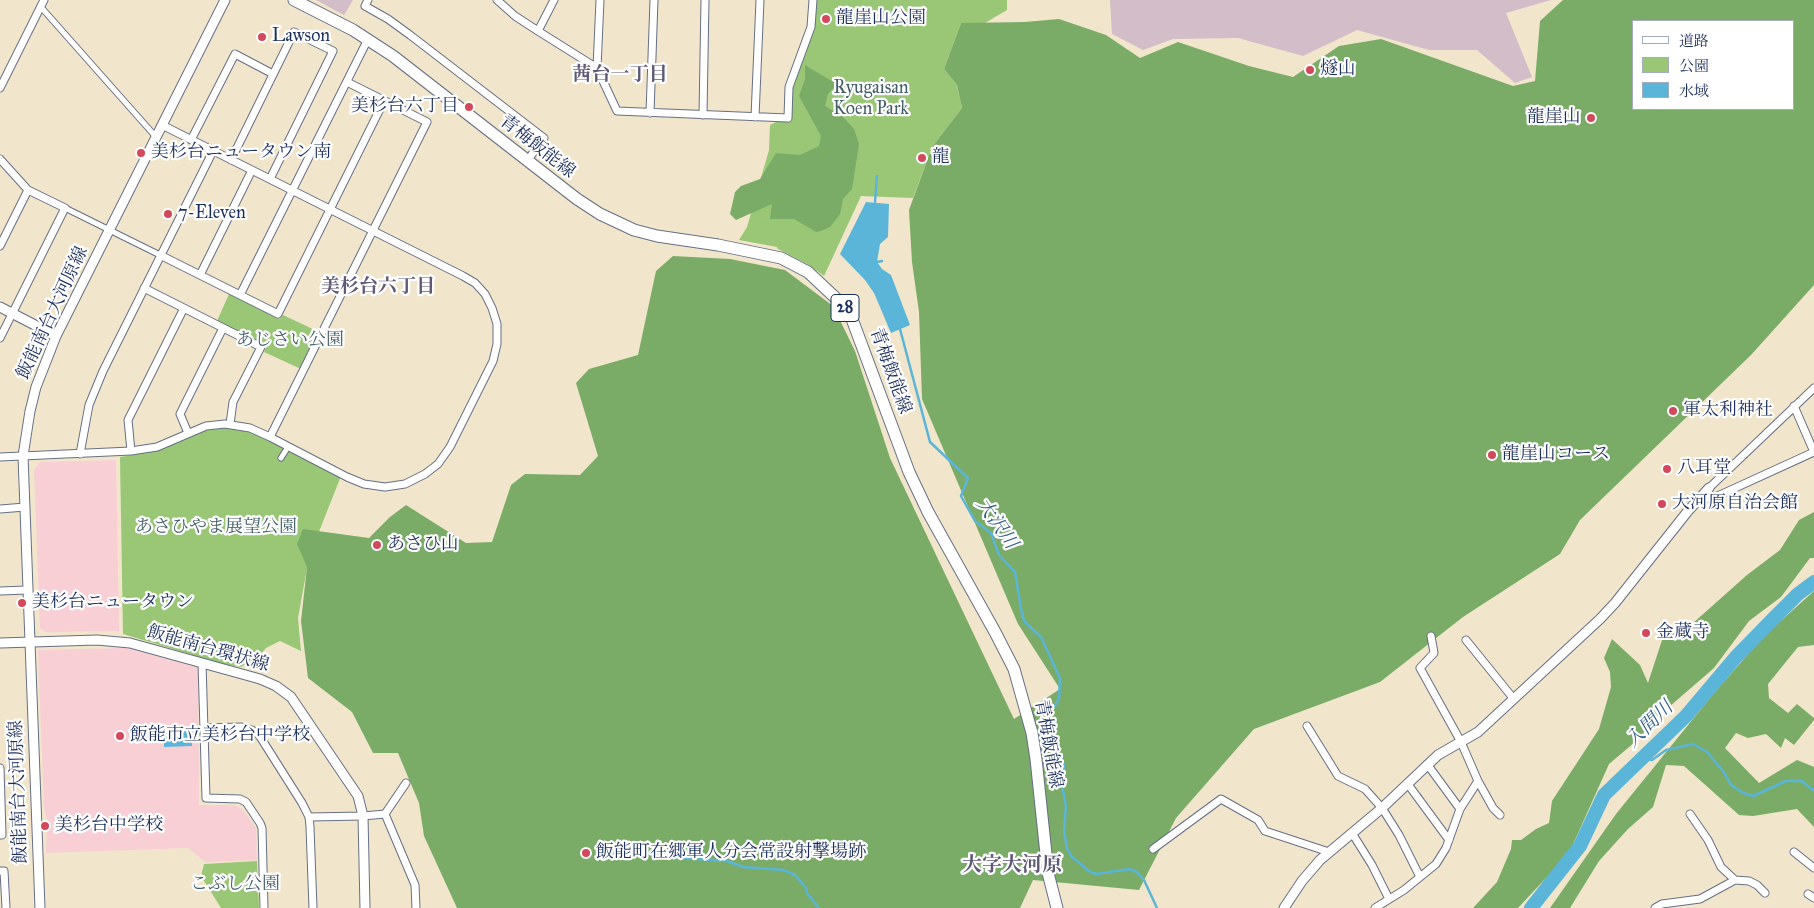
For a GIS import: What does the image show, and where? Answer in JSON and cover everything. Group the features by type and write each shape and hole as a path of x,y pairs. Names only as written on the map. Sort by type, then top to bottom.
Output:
{"main road":[{"name":"青梅飯能線","path":"294,0 368,39 393,56 577,199 616,222 634,230 656,236 718,245 781,258 808,272 842,303 852,318 912,479 928,512 1014,669 1032,733 1048,873 1057,908"}],"street":[{"name":"飯能南台大河原線","path":"40,908 23,456 30,411 36,387 56,336 225,0"},
{"path":"368,0 365,6 388,19 410,35 544,138 527,161"},
{"path":"497,0 515,16 597,68"},
{"path":"538,31 554,0"},
{"path":"600,0 597,68 618,112 755,118 788,118 789,87 811,27 813,0"},
{"path":"650,113 654,0"},
{"path":"703,115 706,0"},
{"path":"755,118 760,0"},
{"path":"0,88 42,3 156,138"},
{"path":"231,160 294,32 333,51 270,179"},
{"path":"240,295 368,39"},
{"path":"191,140 235,54 273,74"},
{"path":"270,437 427,122 347,82"},
{"path":"1,162 28,190 278,314 384,101"},
{"path":"0,457 131,451 157,447 206,426 230,424 250,428 364,484 385,486 406,484 425,474 438,464 450,447 493,361 497,344 497,324 486,294 475,283 374,230 162,126"},
{"path":"80,454 89,404 103,371 213,151"},
{"path":"200,275 252,170"},
{"path":"0,246 28,190"},
{"path":"0,338 65,208"},
{"path":"144,288 262,347 233,402 230,424"},
{"path":"0,307 56,336"},
{"path":"131,451 128,420 184,308"},
{"path":"188,433 180,414 223,328"},
{"path":"1284,908 1302,881 1320,860 1382,808 1438,755 1478,732 1615,603 1709,488 1814,388"},
{"path":"1701,497 1711,499 1814,452 1794,406"},
{"path":"282,458 288,447"},
{"path":"0,509 25,507"},
{"path":"0,591 27,590"},
{"path":"1431,636 1434,653 1420,668 1461,742 1478,781 1493,808 1500,815"},
{"path":"1466,640 1513,698"},
{"name":"飯能南台環状線","path":"0,642 112,641 144,646 260,679 276,686 291,697 358,796 363,816 365,908"},
{"path":"202,663 206,798 240,799 246,802 262,828 264,908"},
{"path":"1307,726 1338,776 1366,789 1382,808 1399,834 1420,877"},
{"path":"203,728 242,727 252,730 259,735 302,803 308,818 313,908"},
{"path":"1427,764 1460,809"},
{"path":"0,768 2,835 0,835"},
{"path":"1375,908 1436,864 1449,840 1460,809 1478,781"},
{"path":"308,818 384,814 406,783"},
{"path":"1407,783 1449,840"},
{"path":"1153,850 1221,798 1258,820 1265,831 1329,852"},
{"path":"384,814 415,885 416,908"},
{"path":"1690,814 1708,840 1721,867 1734,880"},
{"path":"1352,833 1372,865 1389,899"},
{"path":"1794,852 1814,868"},
{"path":"0,871 4,871 6,908"},
{"path":"1655,908 1684,900 1700,899 1734,880 1749,881 1765,893"}],"shaded area":[{"path":"316,0 353,0 344,15"},
{"path":"1110,0 1551,0 1506,13 1532,77 1515,83 1477,50 1429,50 1357,30 1303,56 1238,38 1173,39 1143,50 1112,34"},
{"path":"116,460 119,631 45,632 40,628 34,470 40,462"},
{"name":"飯能市立美杉台中学校","path":"127,648 198,668 199,805 234,805 243,810 256,828 257,860 205,862 188,848 46,853 47,820 44,807 38,650"}],"green space":[{"name":"Ryugaisan Koen Park","path":"816,0 1007,0 1007,10 985,23 961,23 944,69 957,85 962,108 932,147 913,198 861,196 824,276 777,247 739,240 747,227 769,150 770,125 778,121 791,121 793,85 815,24"},
{"path":"1563,0 1814,0 1814,285 1751,355 1580,520 1560,554 1463,617 1380,682 1254,729 1176,818 1139,890 1033,880 1020,908 457,908 424,836 419,803 398,753 373,753 352,712 308,678 301,621 307,567 297,544 303,529 369,538 390,517 406,505 466,543 492,542 511,485 525,474 580,475 598,456 576,383 589,369 638,355 656,271 673,256 730,259 785,270 833,306 855,351 890,458 1014,719 1060,689 1018,624 922,399 919,312 912,262 909,210 932,147 962,108 957,85 944,69 961,23 1025,22 1059,19 1106,35 1140,58 1178,42 1249,66 1293,77 1339,46 1381,39 1513,86 1535,81 1540,21"},
{"path":"805,65 835,83 835,86 828,94 825,106 843,117 854,129 859,144 852,189 843,199 840,214 830,227 821,231 816,232 794,219 770,219 772,204 736,220 730,214 735,192 741,186 760,179 776,153 800,155 819,146 821,136 799,96 805,79"},
{"name":"あじさい公園","path":"229,294 280,319 283,315 319,332 301,369 264,352 267,345 217,321"},
{"name":"あさひやま展望公園","path":"213,428 247,431 341,476 309,557 298,618 301,651 280,641 266,648 259,656 241,667 223,664 123,634 120,457 149,452"},
{"path":"1814,512 1814,558 1810,558 1781,597 1749,621 1714,668 1662,713 1635,742 1609,764 1566,860 1518,908 1473,908 1497,882 1511,849 1512,840 1521,840 1536,829 1549,823 1552,801 1599,729 1611,687 1610,672 1604,658 1612,639 1640,665 1648,683 1664,634 1683,632 1747,575 1780,550 1799,520"},
{"path":"1814,591 1814,645 1798,647 1768,684 1769,698 1788,713 1797,704 1814,720 1794,745 1785,738 1781,748 1766,734 1748,738 1736,733 1725,748 1759,783 1797,760 1814,767 1814,827 1797,809 1753,816 1739,815 1684,766 1666,765 1653,807 1628,829 1599,861 1570,908 1550,908 1616,814 1714,693 1765,635"},
{"name":"こぶし公園","path":"257,861 259,908 221,908 201,876 204,864"}],"water":[{"path":"866,202 889,204 888,237 880,244 877,262 882,269 891,275 910,325 891,333 874,293 865,280 840,254"},
{"path":"164,731 192,731 192,746 164,747"}],"waterway":[{"path":"875,202 877,176"},
{"path":"877,262 882,261"},
{"name":"大沢川","path":"900,329 930,442 968,478 961,496 975,521 991,533 999,555 1015,572 1024,621 1041,637 1060,678 1059,699 1047,717 1044,731 1047,743 1061,758 1064,765 1062,786 1066,806 1064,831 1067,848 1071,856 1089,871 1096,874 1130,869 1137,872 1144,880 1157,908"},
{"name":"入間川","path":"1531,908 1580,846 1604,795 1686,716 1735,658 1774,618 1798,594 1814,582"},
{"path":"1643,758 1652,760 1666,750 1693,744 1707,752 1723,771 1731,785 1743,793 1753,796 1786,781 1802,781 1814,791"},
{"path":"611,855 650,854 727,861 743,867 783,870 795,875 819,908"}],"place":[{"name":"龍崖山公園","path":"826,19"},
{"name":"Lawson","path":"262,37"},
{"name":"燧山","path":"1310,70"},
{"name":"美杉台六丁目","path":"469,107"},
{"name":"龍崖山","path":"1591,118"},
{"name":"美杉台ニュータウン南","path":"141,153"},
{"name":"龍","path":"922,158"},
{"name":"7-Eleven","path":"168,214"},
{"name":"軍太利神社","path":"1673,411"},
{"name":"龍崖山コース","path":"1492,455"},
{"name":"八耳堂","path":"1667,469"},
{"name":"大河原自治会館","path":"1662,504"},
{"name":"あさひ山","path":"377,545"},
{"name":"美杉台ニュータウン","path":"22,603"},
{"name":"金蔵寺","path":"1646,633"},
{"name":"飯能市立美杉台中学校","path":"120,736"},
{"name":"美杉台中学校","path":"45,826"},
{"name":"飯能町在郷軍人分会常設射撃場跡","path":"586,853"}],"district":[{"name":"茜台一丁目","path":"620,75"},
{"name":"美杉台六丁目","path":"378,287"},
{"name":"大字大河原","path":"1012,866"}]}
